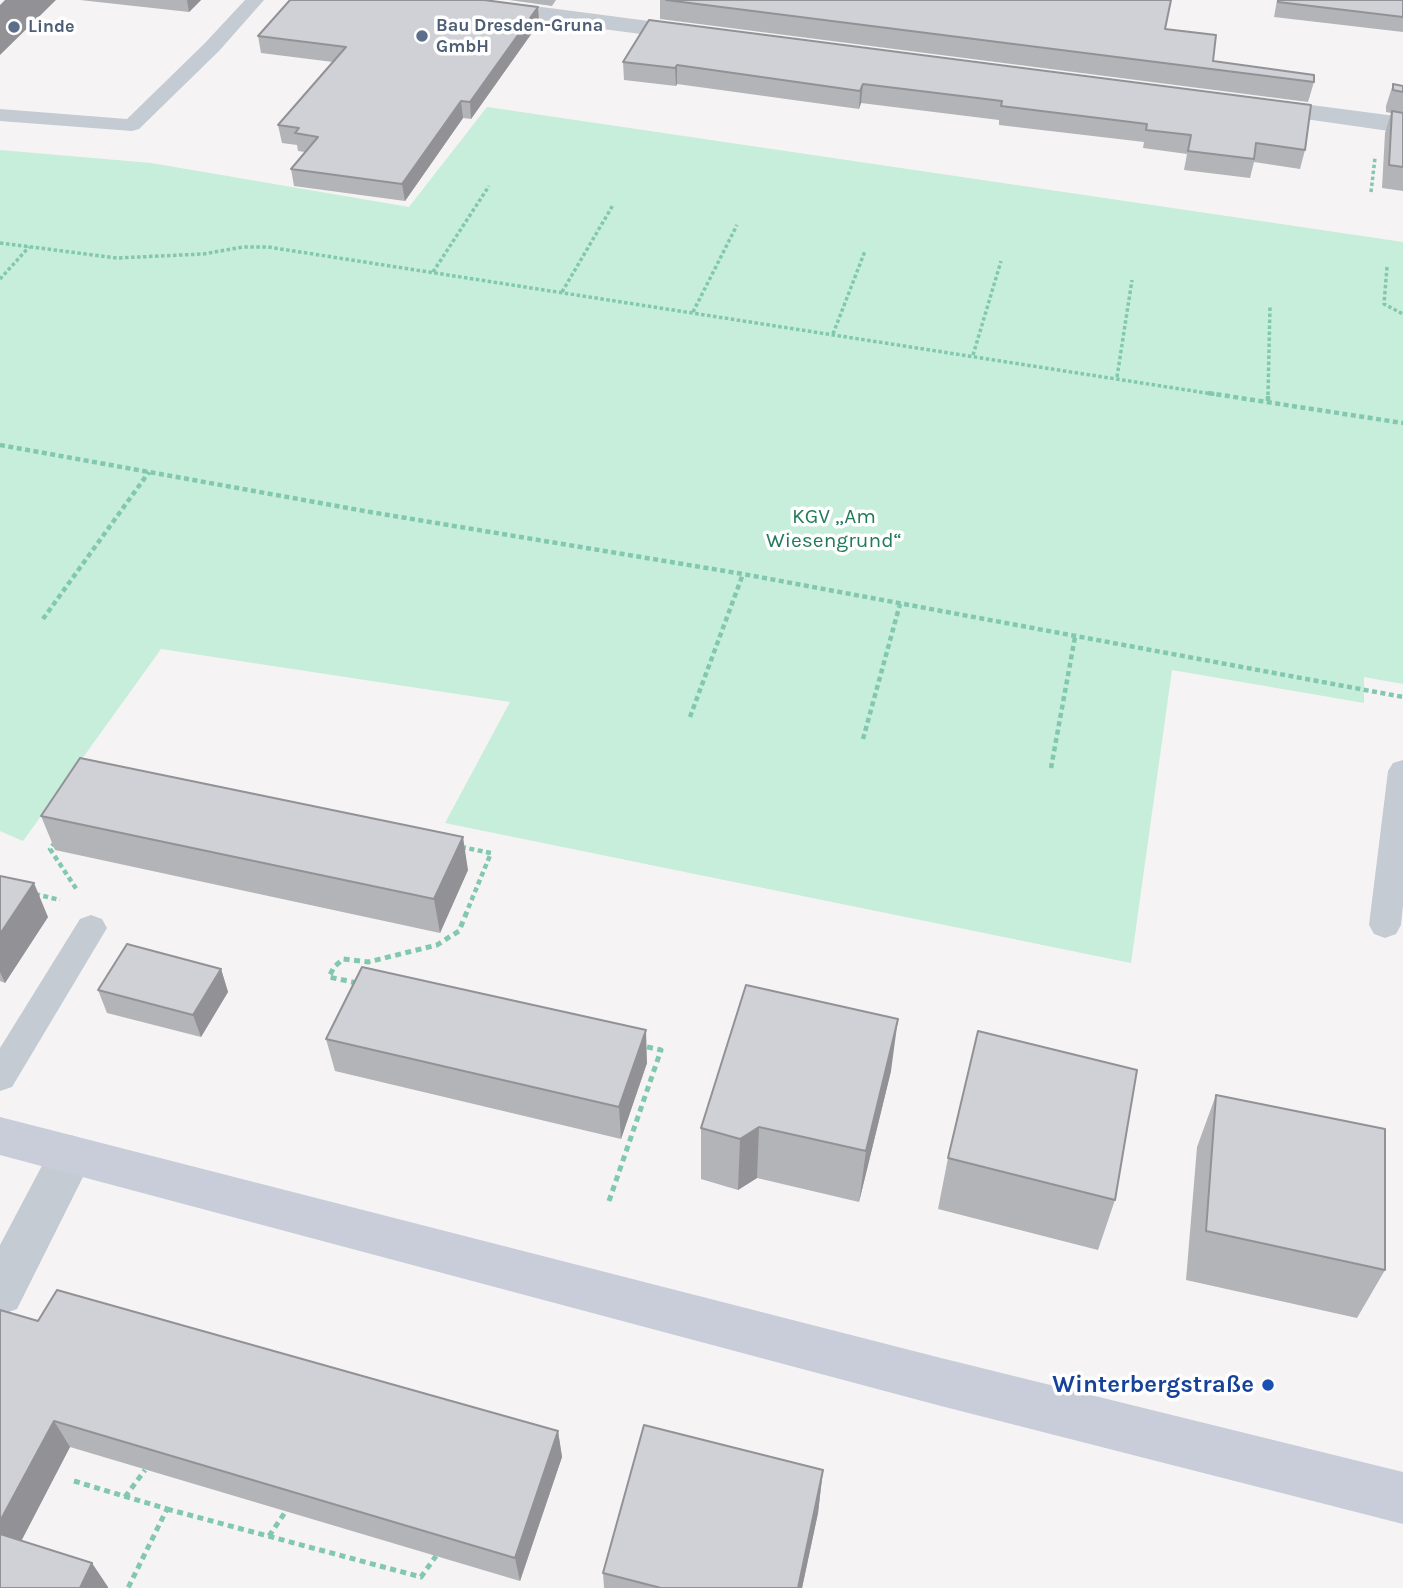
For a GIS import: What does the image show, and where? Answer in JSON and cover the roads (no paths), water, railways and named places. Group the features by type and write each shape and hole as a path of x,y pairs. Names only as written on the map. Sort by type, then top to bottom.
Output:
{"main road":[{"path":"0,1136 954,1385 1403,1498"}],"street":[{"path":"433,0 720,37"},
{"path":"1231,102 1403,125"},
{"path":"0,1293 71,1155"}],"lane":[{"path":"0,115 132,125 212,47 255,0"},
{"path":"1385,925 1403,771"},
{"path":"0,1077 90,917"}],"place":[{"name":"Linde","path":"14,27"},
{"name":"Bau Dresden-Gruna GmbH","path":"422,36"},
{"name":"Winterbergstraße","path":"1268,1385"}],"park label":[{"name":"KGV „Am Wiesengrund“","path":"834,529"}]}
